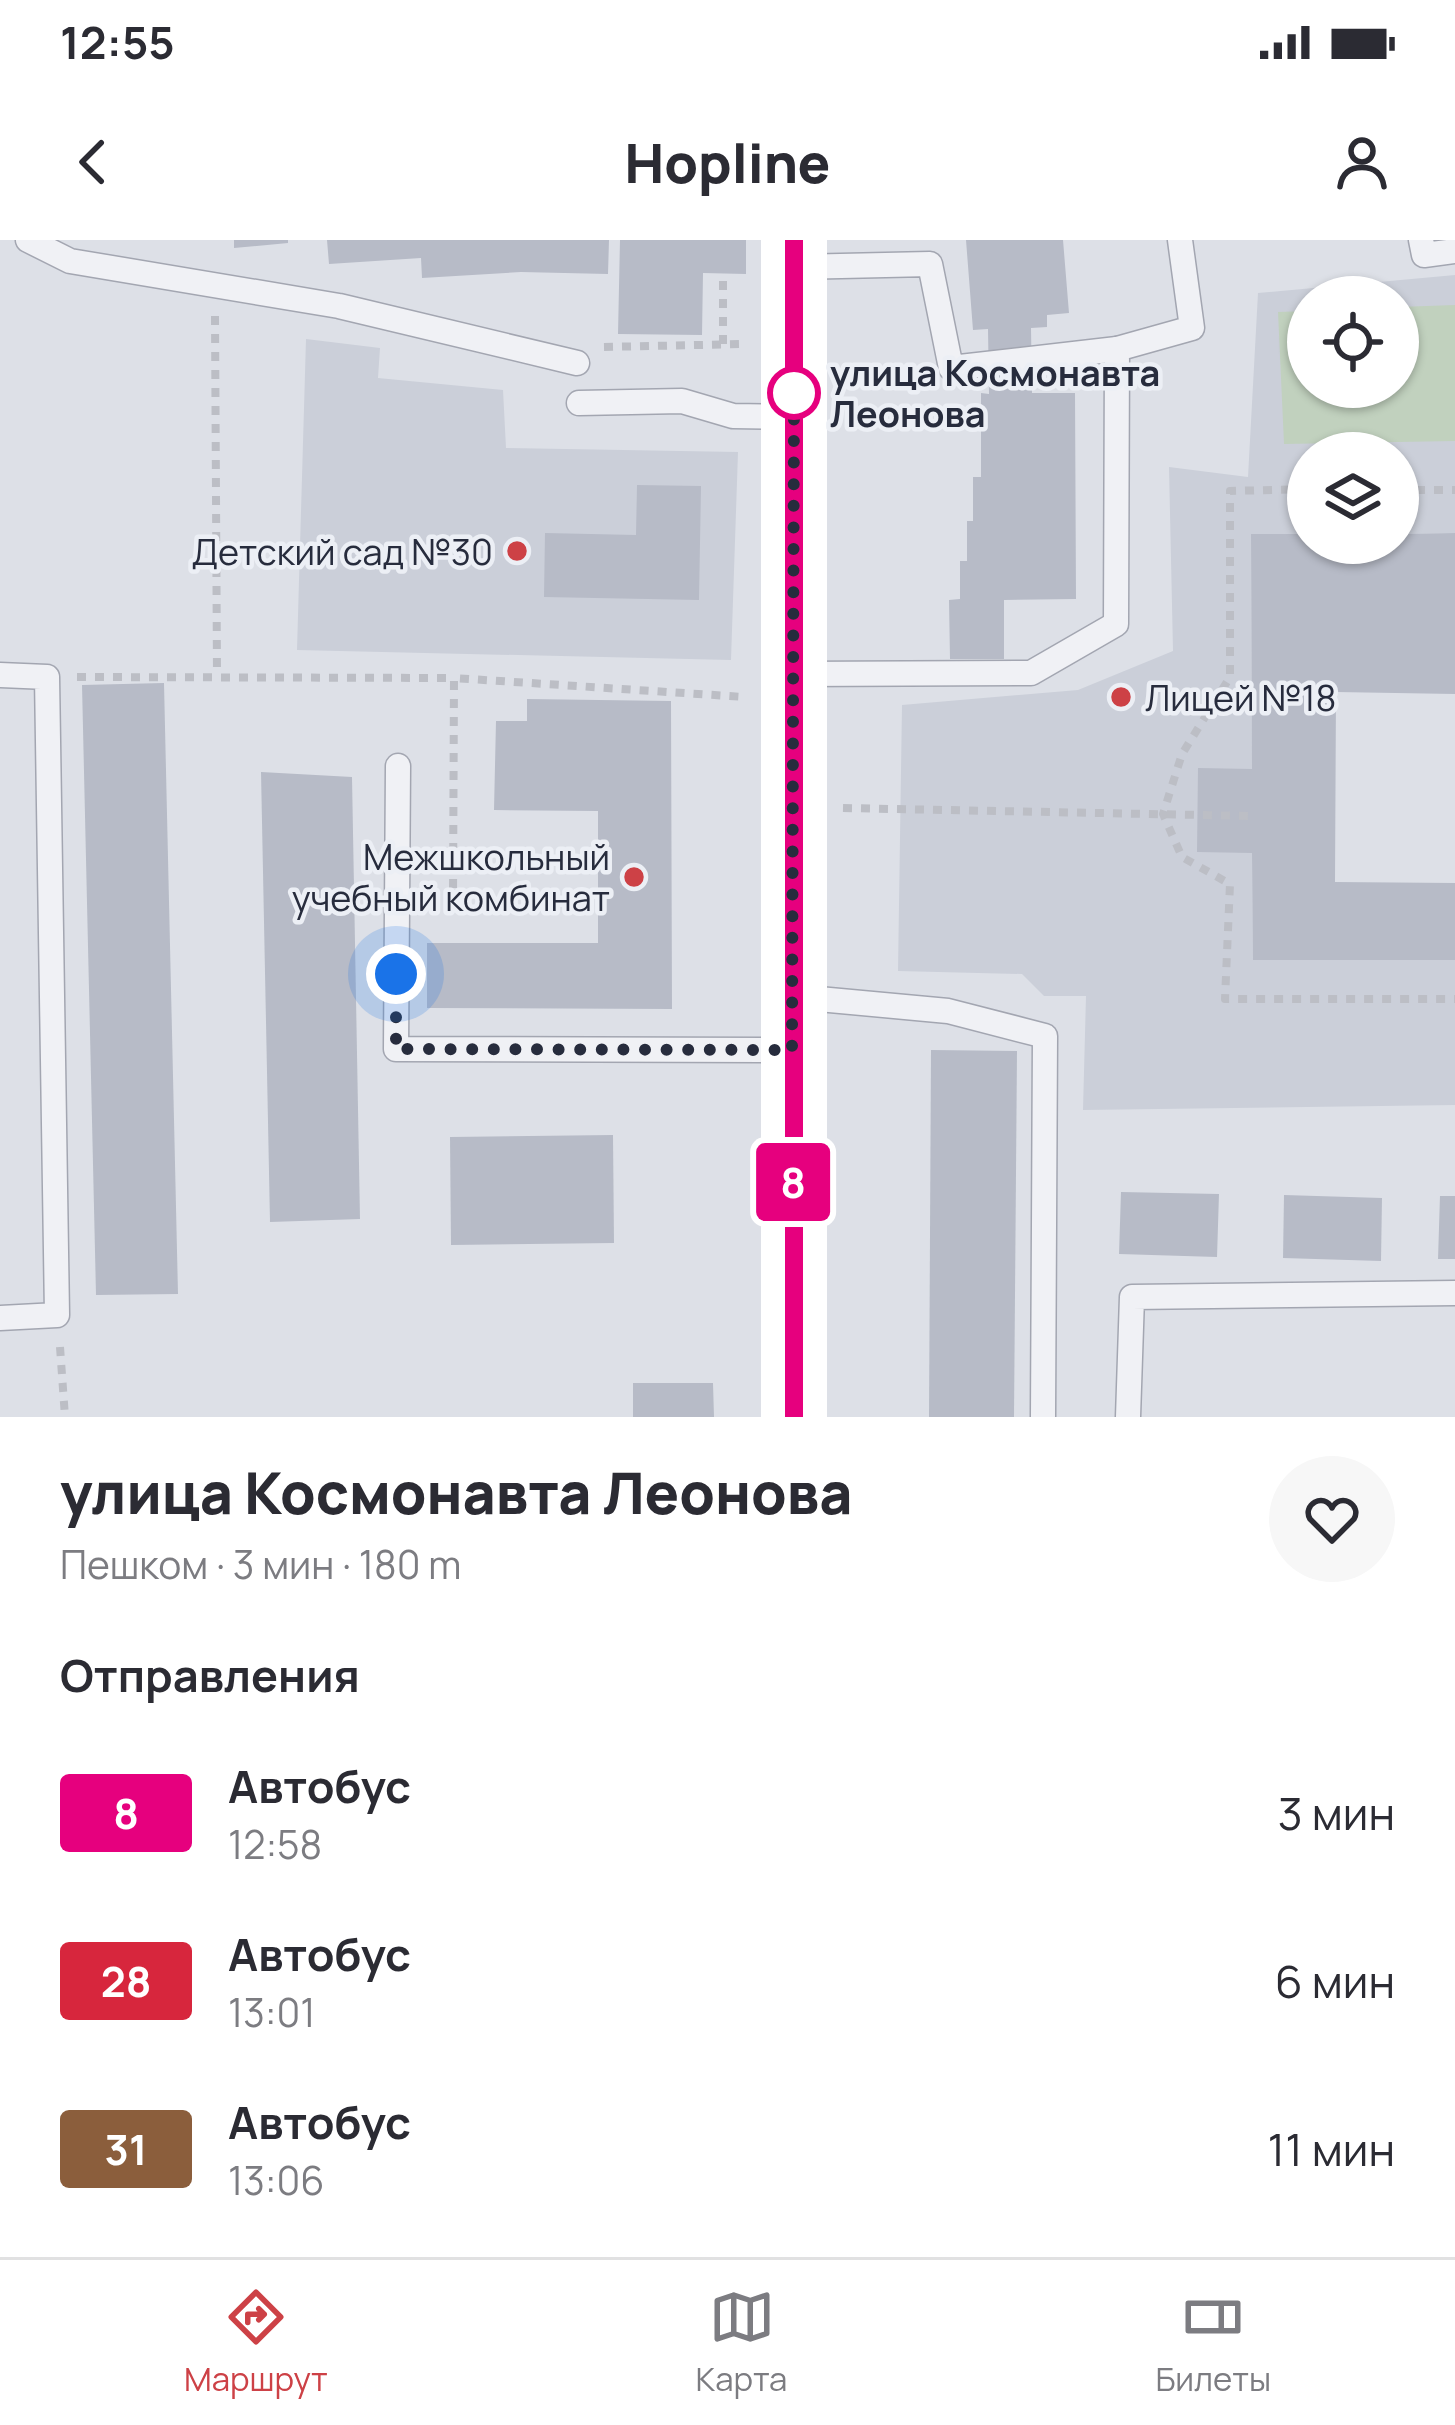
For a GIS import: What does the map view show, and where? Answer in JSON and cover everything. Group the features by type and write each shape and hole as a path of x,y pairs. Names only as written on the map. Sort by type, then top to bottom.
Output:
{"main road":[{"path":"794,254 794,417 770,685 793,1023 794,1417"}],"lane":[{"path":"28,240 70,261 339,306 577,363"},
{"path":"794,254 930,264 951,368 1117,349 1192,328 1180,240"},
{"path":"1421,240 1424,255 1455,250"},
{"path":"770,685 1031,674 1116,624 1117,349"},
{"path":"579,404 682,401 733,416 794,417"},
{"path":"0,675 47,677 57,1315 0,1318"},
{"path":"398,766 396,1049 948,1011 1045,1036 1043,1417"},
{"path":"1128,1417 1132,1298 1455,1293"}],"path":[{"path":"723,274 723,344"},
{"path":"215,286 217,675"},
{"path":"577,363 607,345 754,344"},
{"path":"1287,490 1230,491 1231,677 1182,754 1162,814 1182,856 1230,884 1225,999 1455,999"},
{"path":"1419,490 1455,490"},
{"path":"47,677 217,675 770,685"},
{"path":"397,898 453,900 454,678"},
{"path":"843,808 1252,815"},
{"path":"57,1315 65,1417"}],"shaded area":[{"name":"Лицей №18","path":"1455,275 1455,533 1419,534 1419,432 1287,432 1287,534 1251,535 1253,960 1455,960 1455,1105 1083,1110 1086,996 1044,996 1022,974 898,971 902,705 1078,690 1173,651 1169,467 1248,477 1258,293 1287,290 1287,408 1419,408 1419,278"},
{"name":"Детский сад №30","path":"306,339 380,348 378,378 503,390 506,448 738,452 731,660 297,650"}],"green space":[{"path":"1455,305 1455,441 1419,442 1419,432 1287,432 1284,444 1278,312 1287,312 1287,408 1419,408 1419,306"}],"building":[{"path":"234,240 288,240 288,243 234,248"},
{"path":"327,240 609,240 608,274 521,272 422,278 421,258 329,264"},
{"path":"620,240 746,240 746,274 703,273 702,335 618,334"},
{"path":"966,240 1063,240 1069,313 1047,315 1047,327 1031,328 1032,393 1075,393 1076,599 1004,600 1004,659 950,659 949,600 960,599 960,561 967,561 967,521 973,521 973,477 981,477 981,393 989,394 988,329 973,330"},
{"path":"637,485 701,486 699,600 544,597 545,533 636,535"},
{"path":"1455,533 1455,694 1336,692 1335,882 1455,883 1455,960 1253,960 1252,853 1197,852 1198,768 1252,769 1251,534 1287,534 1287,564 1419,564 1419,534"},
{"path":"164,683 178,1294 96,1295 82,685"},
{"name":"Межшкольный учебный комбинат","path":"527,699 671,701 672,1009 427,1008 427,943 598,943 598,811 494,810 496,721 527,721"},
{"path":"261,772 352,777 360,1219 270,1222"},
{"path":"931,1050 1017,1051 1014,1417 929,1417"},
{"path":"613,1135 614,1243 451,1245 450,1137"},
{"path":"1121,1192 1219,1194 1217,1257 1119,1254"},
{"path":"1284,1195 1382,1198 1381,1261 1283,1258"},
{"path":"1440,1196 1455,1196 1455,1259 1438,1259"},
{"path":"633,1383 713,1383 714,1417 633,1417"}],"bus line":[{"name":"8","path":"794,240 794,1417"}],"place":[{"name":"улица Космонавта Леонова","path":"794,393"},
{"name":"Детский сад №30","path":"517,551"},
{"name":"Лицей №18","path":"1121,697"},
{"name":"Межшкольный учебный комбинат","path":"634,877"}],"route":[{"path":"396,974 396,1049 792,1050 794,393"}]}
